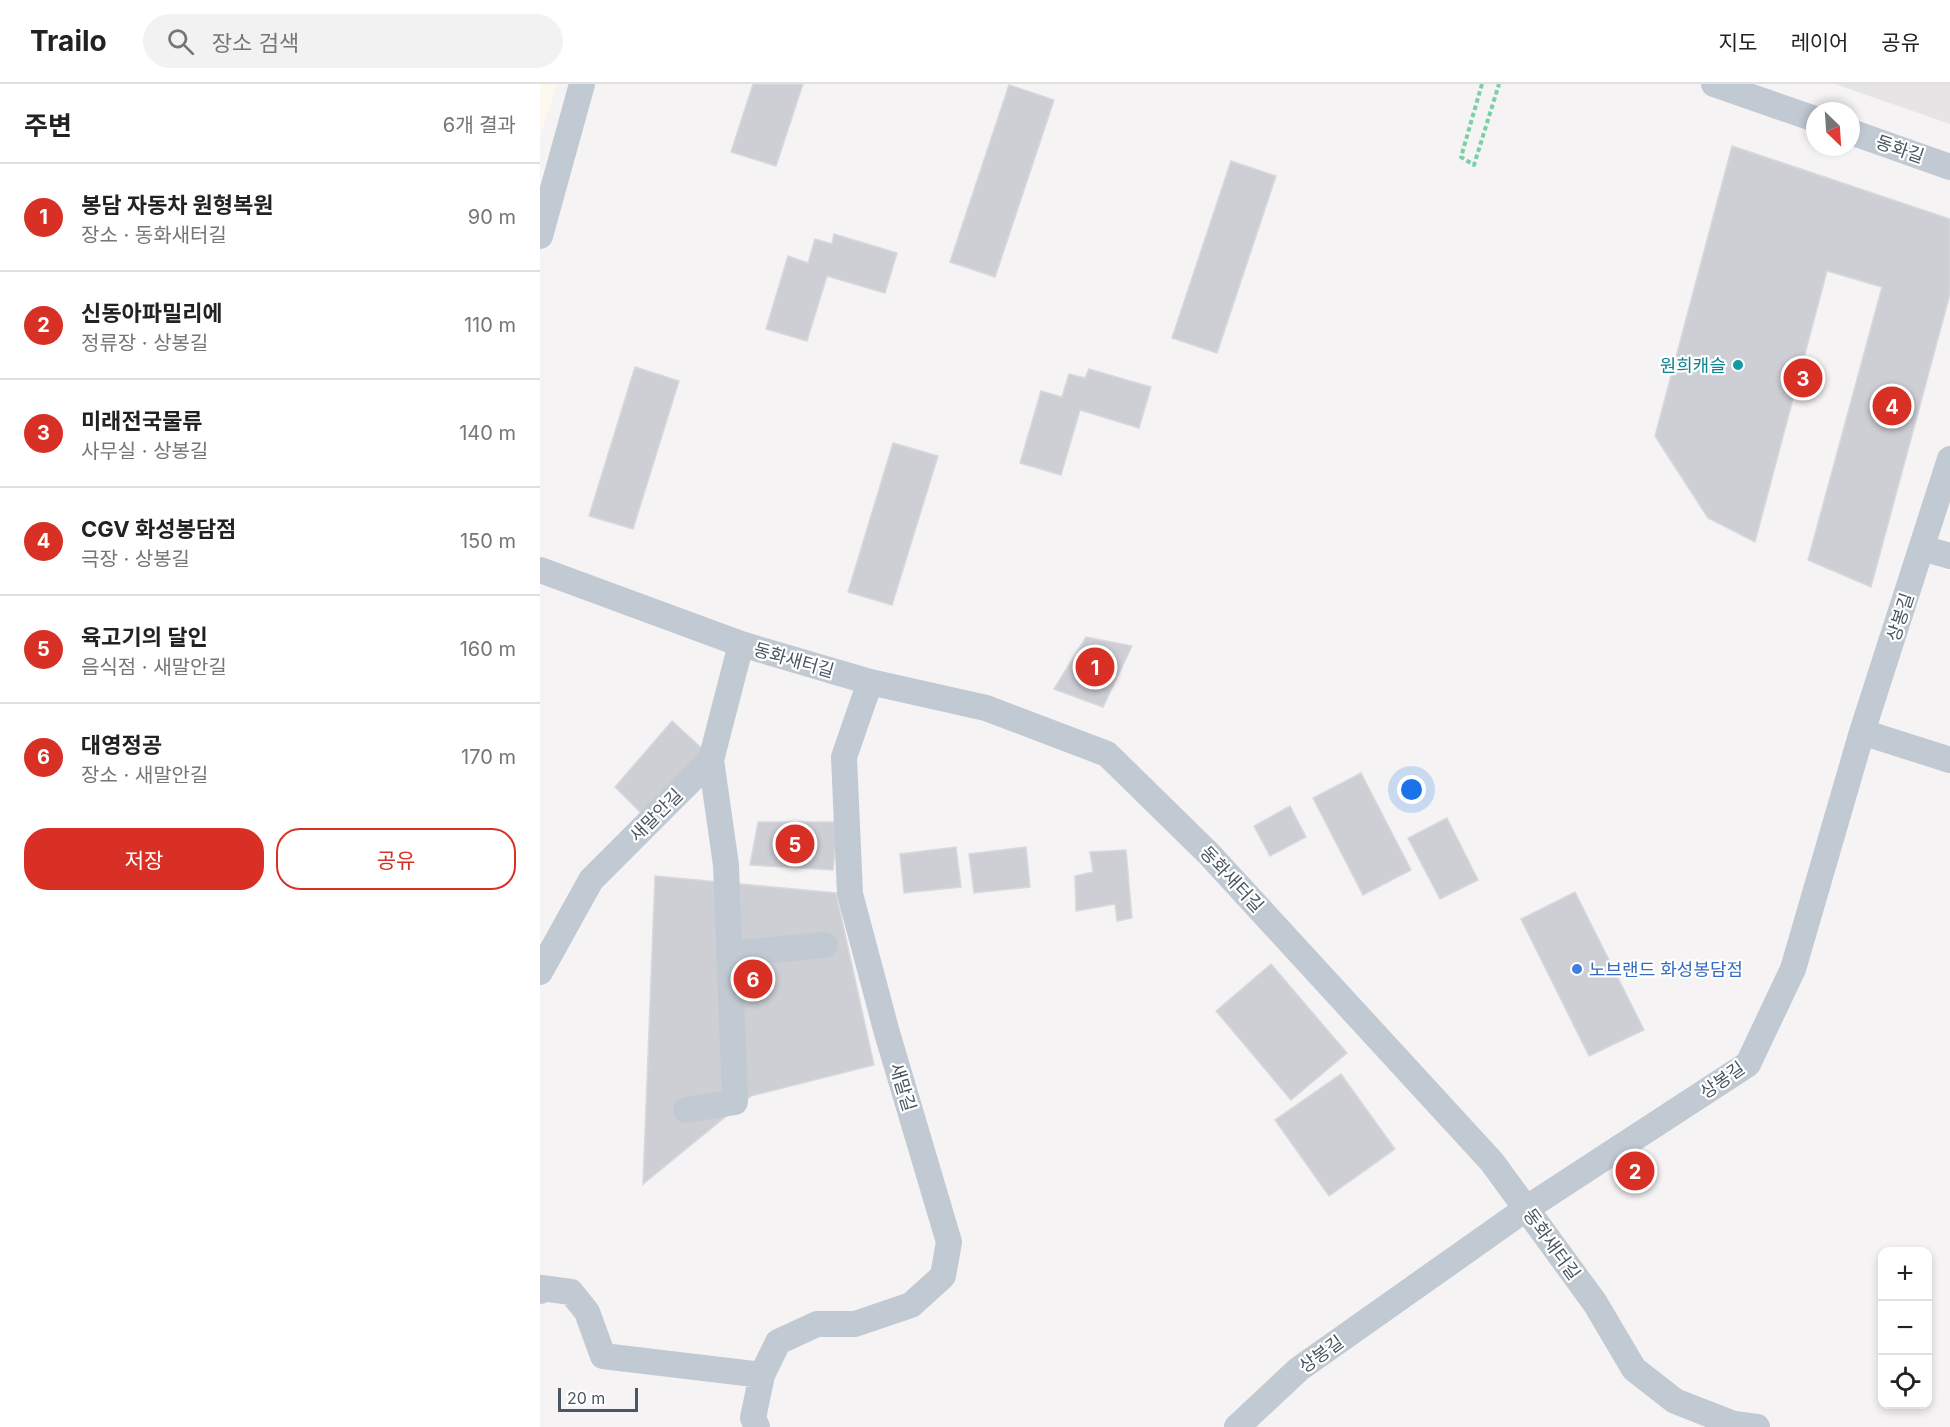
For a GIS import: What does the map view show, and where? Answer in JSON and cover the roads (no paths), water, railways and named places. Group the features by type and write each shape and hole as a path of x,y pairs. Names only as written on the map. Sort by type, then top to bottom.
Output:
{"street":[{"path":"541,231 582,84"},
{"path":"1714,84 1806,116"},
{"name":"동화길","path":"1860,135 1950,167"},
{"name":"상봉길","path":"1237,1427 1299,1370 1527,1208 1748,1064 1793,969 1862,732 1950,459"},
{"path":"1922,548 1950,556"},
{"name":"동화새터길","path":"540,570 741,644 870,682 986,708 1107,754 1217,862 1492,1162 1595,1304 1634,1369 1676,1401 1734,1424 1757,1427"},
{"path":"686,1110 735,1102 726,865 711,760 741,644"},
{"name":"새말길","path":"757,1427 753,1418 762,1375 778,1342 817,1324 855,1324 911,1305 943,1276 949,1242 887,1033 850,894 844,757 870,682"},
{"path":"1862,732 1950,760"},
{"name":"새말안길","path":"540,972 591,880 711,760"},
{"path":"729,954 825,945"},
{"path":"540,1291 541,1288 571,1292 587,1312 603,1356 762,1375"}],"place":[{"name":"원희캐슬","path":"1738,365"},
{"name":"미래전국물류","path":"1803,378"},
{"name":"CGV 화성봉담점","path":"1892,406"},
{"name":"봉담 자동차 원형복원","path":"1095,667"},
{"name":"육고기의 달인","path":"795,844"},
{"name":"노브랜드 화성봉담점","path":"1577,969"},
{"name":"대영정공","path":"753,979"},
{"name":"신동아파밀리에","path":"1635,1171"}]}
